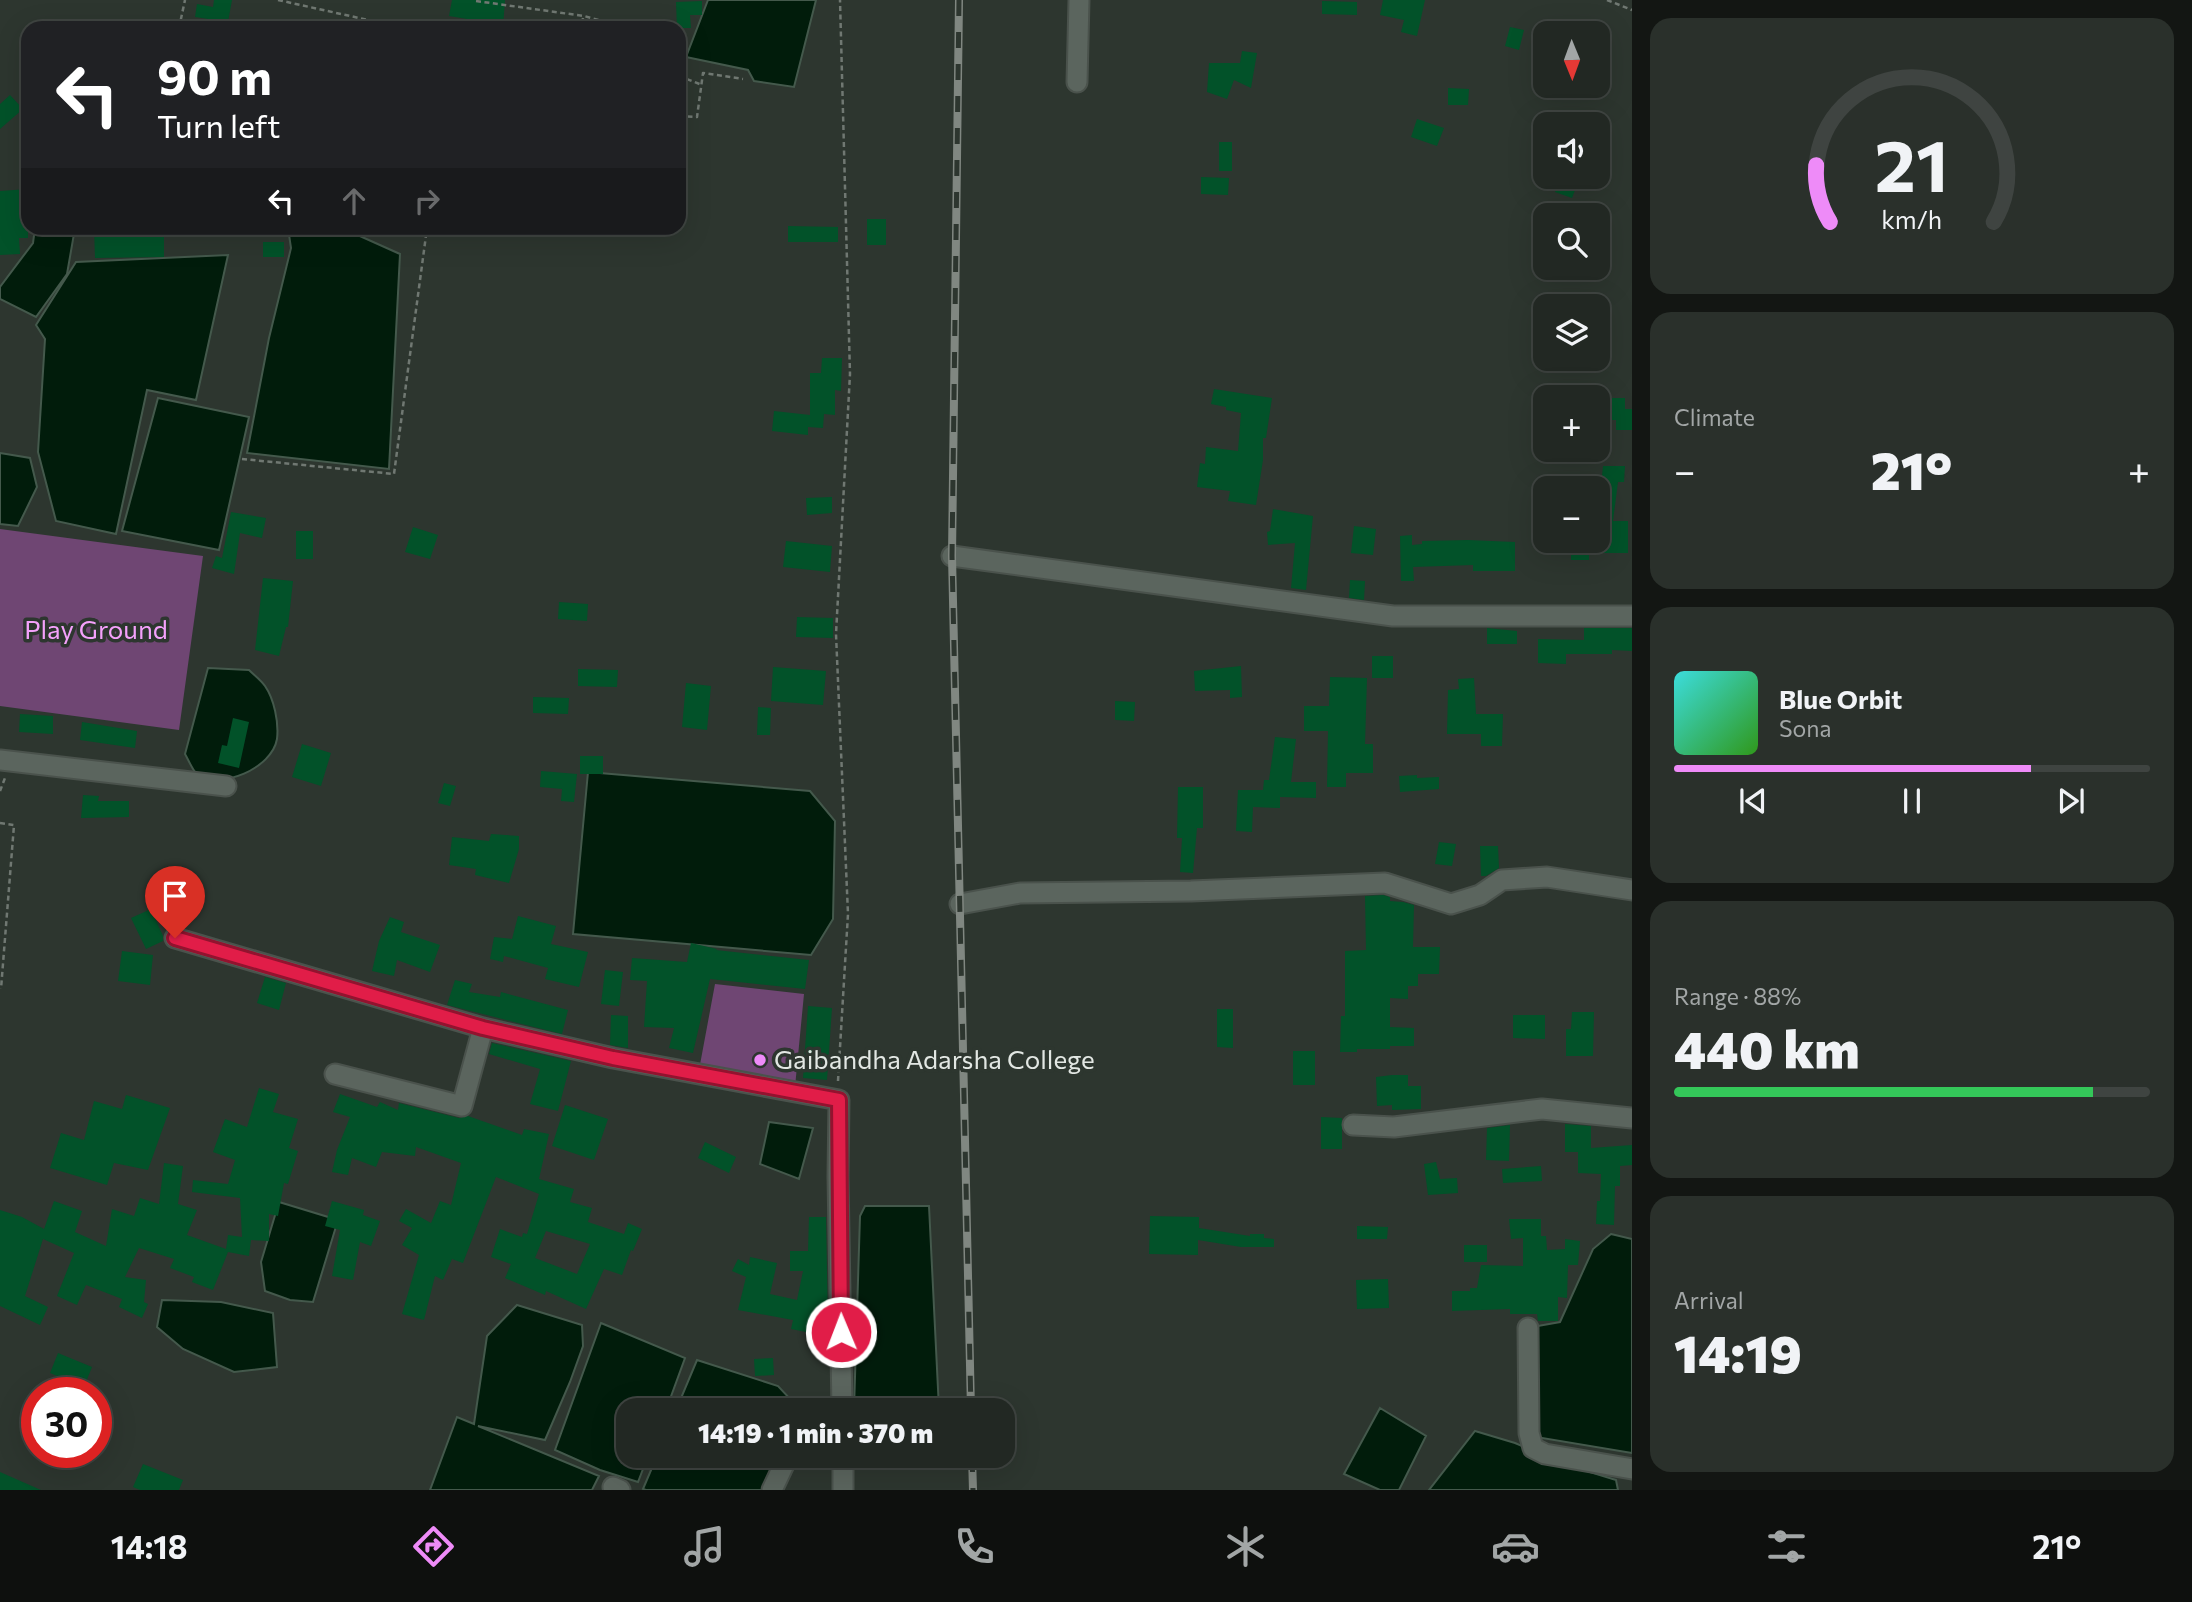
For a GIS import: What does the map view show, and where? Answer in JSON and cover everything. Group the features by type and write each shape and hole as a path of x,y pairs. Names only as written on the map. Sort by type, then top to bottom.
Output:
{"street":[{"path":"1077,82 1079,0"},
{"path":"952,556 1393,616 1632,616"},
{"path":"0,760 226,786"},
{"path":"960,904 1020,893 1191,891 1385,883 1451,904 1480,895 1502,880 1547,877 1632,890"},
{"path":"175,938 483,1028 613,1058 839,1100 842,1398"},
{"path":"335,1074 462,1106 483,1028"},
{"path":"1353,1125 1394,1127 1542,1109 1632,1118"},
{"path":"1528,1328 1529,1433 1533,1448 1545,1454 1632,1469"},
{"path":"772,1490 782,1468"},
{"path":"843,1468 843,1490"}],"path":[{"path":"180,21 185,0"},
{"path":"278,0 372,21"},
{"path":"839,1100 848,914 836,634 850,374 840,0"},
{"path":"1607,0 1632,10"},
{"path":"476,1 602,21"},
{"path":"583,21 584,16"},
{"path":"686,116 697,117 703,73 743,79"},
{"path":"686,79 702,85"},
{"path":"242,459 394,474 426,235"},
{"path":"0,823 14,825 1,989"}],"green space":[{"name":"Play Ground","path":"0,529 203,556 179,730 0,706"},
{"path":"715,984 804,994 795,1087 699,1070"}],"shaded area":[{"path":"708,0 816,0 794,87 754,81 748,70 686,57"},
{"path":"34,235 74,235 67,274 36,317 0,299 0,287 33,243"},
{"path":"289,235 358,235 400,254 389,469 247,453 269,338 291,248"},
{"path":"228,255 196,400 147,390 116,534 56,521 38,452 45,339 36,325 76,262"},
{"path":"158,398 249,417 219,550 122,531"},
{"path":"0,453 30,458 37,487 18,526 0,524"},
{"path":"208,668 249,670 265,686 275,711 277,739 273,750 256,767 231,778 206,778 196,773 185,754"},
{"path":"588,772 810,791 835,821 833,919 811,955 573,934"},
{"path":"769,1122 813,1128 799,1179 760,1164"},
{"path":"279,1202 338,1220 313,1302 290,1300 265,1291 261,1262"},
{"path":"865,1206 929,1206 938,1398 854,1398 860,1216"},
{"path":"1611,1234 1632,1239 1632,1453 1530,1436 1532,1327 1560,1322 1593,1249"},
{"path":"162,1300 221,1302 273,1313 277,1367 234,1372 183,1349 157,1327"},
{"path":"517,1305 582,1325 583,1346 545,1440 478,1426 599,1476 592,1490 430,1490 457,1417 474,1424 487,1336"},
{"path":"601,1323 685,1358 670,1398 616,1398 616,1468 643,1468 638,1482 600,1470 555,1450"},
{"path":"697,1360 778,1386 789,1398 681,1398"},
{"path":"1380,1408 1426,1436 1399,1490 1380,1490 1344,1474"},
{"path":"1475,1431 1616,1480 1618,1490 1429,1490"},
{"path":"652,1468 771,1468 764,1490 643,1489"}],"building":[{"path":"214,0 232,0 228,21 195,17 197,4 213,7"},
{"path":"452,0 505,0 503,21 473,21 449,16"},
{"path":"1383,0 1425,0 1417,36 1401,32 1404,20 1380,15"},
{"path":"702,1 702,15 690,15 691,28 686,28 686,21 677,21 676,2"},
{"path":"1322,1 1357,2 1357,15 1322,14"},
{"path":"1510,27 1524,30 1519,50 1505,46"},
{"path":"1242,51 1257,53 1251,88 1234,80 1227,99 1207,92 1209,63 1240,63"},
{"path":"1448,88 1469,89 1468,105 1448,105"},
{"path":"10,95 21,107 21,111 0,129 0,104"},
{"path":"1417,119 1444,128 1437,146 1411,137"},
{"path":"1219,142 1232,142 1232,171 1219,171"},
{"path":"1201,177 1229,178 1228,195 1201,194"},
{"path":"1556,189 1575,189 1572,198 1555,192"},
{"path":"21,190 21,235 28,235 28,238 19,238 20,254 0,255 0,191"},
{"path":"867,219 886,219 886,245 867,245"},
{"path":"788,226 838,227 838,242 788,242"},
{"path":"94,235 164,235 164,257 95,258"},
{"path":"263,242 284,242 284,257 263,257"},
{"path":"822,358 842,358 841,391 835,390 835,415 824,414 823,428 808,427 808,435 772,431 774,411 810,415 810,373 821,373"},
{"path":"1214,389 1272,398 1266,438 1263,438 1263,460 1256,505 1228,501 1230,491 1197,487 1200,463 1205,464 1206,447 1238,451 1241,413 1211,404"},
{"path":"1610,398 1625,398 1625,409 1632,409 1632,430 1616,430 1616,420 1610,420"},
{"path":"1603,466 1625,466 1624,482 1618,482 1613,521 1628,521 1628,553 1610,553 1610,476 1602,476"},
{"path":"832,497 832,513 807,515 806,498"},
{"path":"1273,509 1313,516 1306,590 1291,588 1295,543 1268,545 1267,532 1270,531"},
{"path":"231,512 266,518 262,538 240,533 234,574 212,568 216,556 222,558"},
{"path":"1354,526 1376,529 1373,555 1351,553"},
{"path":"413,527 438,535 430,559 405,552"},
{"path":"296,531 313,531 313,559 296,559"},
{"path":"1412,535 1412,545 1422,544 1422,541 1515,542 1515,571 1473,571 1473,565 1413,567 1414,581 1401,581 1400,536"},
{"path":"786,541 832,546 830,572 783,567"},
{"path":"1571,553 1589,553 1589,560 1571,560"},
{"path":"263,578 293,581 288,627 279,656 255,650"},
{"path":"1350,580 1365,581 1364,600 1349,598"},
{"path":"559,602 588,604 587,621 558,619"},
{"path":"797,617 833,618 833,638 796,637"},
{"path":"1487,628 1517,631 1517,644 1487,644"},
{"path":"1584,628 1632,628 1632,651 1566,654 1566,664 1538,663 1538,639 1584,640"},
{"path":"1372,656 1393,656 1393,678 1372,678"},
{"path":"1241,666 1242,697 1230,698 1230,690 1195,691 1194,671"},
{"path":"773,667 826,671 823,705 771,701"},
{"path":"578,669 618,670 617,687 578,686"},
{"path":"1330,677 1367,678 1365,744 1373,744 1373,773 1346,773 1346,787 1327,787 1328,731 1304,731 1304,706 1329,706"},
{"path":"1474,678 1476,714 1503,714 1502,746 1481,746 1481,734 1447,734 1448,690 1459,689 1458,679"},
{"path":"686,683 711,686 707,730 682,727"},
{"path":"533,697 569,698 568,714 533,713"},
{"path":"1115,701 1135,702 1134,721 1115,720"},
{"path":"758,707 771,708 770,735 757,735"},
{"path":"20,714 53,716 53,734 19,732"},
{"path":"233,718 249,722 239,768 218,763 222,745 227,746"},
{"path":"82,722 137,731 135,748 80,740"},
{"path":"1275,737 1296,739 1291,782 1316,782 1316,798 1280,797 1280,808 1253,807 1252,832 1236,831 1238,790 1263,790 1264,780 1269,780"},
{"path":"302,744 331,753 321,786 292,777"},
{"path":"580,756 603,756 603,774 580,774"},
{"path":"541,771 577,774 574,802 561,801 562,789 540,787"},
{"path":"1417,775 1417,778 1439,777 1439,789 1400,792 1399,776"},
{"path":"444,783 456,786 450,806 438,803"},
{"path":"1178,787 1203,787 1203,828 1197,828 1193,873 1180,872 1182,838 1177,838"},
{"path":"83,795 99,796 98,801 129,801 129,817 81,818"},
{"path":"491,834 519,836 519,849 509,883 475,875 476,869 449,865 452,837 489,841"},
{"path":"1439,842 1456,844 1452,866 1435,864"},
{"path":"1480,846 1498,846 1499,868 1486,876 1481,876"},
{"path":"1365,896 1390,897 1390,901 1414,905 1413,947 1440,947 1439,974 1418,974 1418,986 1408,986 1408,999 1390,998 1390,1027 1414,1028 1414,1046 1340,1052 1341,1016 1345,1016 1345,951 1366,950"},
{"path":"151,909 163,941 146,949 131,918"},
{"path":"518,916 556,926 551,944 588,952 579,987 545,979 548,968 504,956 503,962 490,959 494,937 512,939"},
{"path":"390,917 404,922 401,932 440,945 430,972 397,960 394,976 372,971 379,941"},
{"path":"691,943 716,950 809,960 805,989 710,979 693,1053 669,1048 674,1028 644,1027 647,981 630,980 632,958 687,962"},
{"path":"122,951 153,955 150,985 118,981"},
{"path":"605,970 623,972 619,1006 601,1004"},
{"path":"265,977 286,983 279,1010 257,1003"},
{"path":"455,980 472,984 469,992 500,997 501,992 568,1010 562,1034 447,1005"},
{"path":"808,1006 832,1008 827,1080 803,1078"},
{"path":"1217,1009 1233,1009 1233,1048 1217,1047"},
{"path":"1572,1012 1594,1012 1593,1056 1566,1056 1566,1029 1571,1029"},
{"path":"611,1015 628,1016 628,1048 610,1045"},
{"path":"1513,1015 1545,1015 1545,1039 1513,1038"},
{"path":"492,1043 571,1061 558,1111 530,1104 540,1069 489,1054"},
{"path":"1293,1051 1315,1051 1315,1085 1293,1085"},
{"path":"1408,1075 1408,1086 1421,1086 1421,1109 1392,1110 1392,1105 1377,1106 1376,1077"},
{"path":"259,1088 279,1094 273,1112 298,1119 289,1148 298,1151 288,1184 284,1183 278,1216 269,1214 269,1241 251,1240 249,1256 228,1252 213,1290 192,1282 194,1277 170,1268 174,1259 139,1248 125,1277 146,1280 144,1302 148,1304 142,1318 119,1307 122,1299 86,1285 77,1305 57,1296 74,1253 43,1239 25,1296 48,1307 40,1325 0,1306 0,1210 22,1217 44,1229 54,1201 82,1211 75,1232 106,1246 112,1209 134,1216 140,1198 159,1204 164,1163 183,1166 178,1204 197,1210 187,1235 226,1249 228,1235 242,1237 240,1198 192,1192 193,1180 228,1184 235,1160 213,1152 225,1119 247,1127"},
{"path":"340,1094 377,1107 380,1102 398,1110 399,1103 459,1118 468,1116 522,1135 524,1129 549,1134 539,1179 574,1189 570,1202 592,1208 588,1222 624,1234 628,1223 642,1229 622,1275 604,1269 586,1309 546,1291 545,1295 505,1278 511,1264 491,1257 500,1229 522,1237 523,1233 527,1234 539,1194 496,1177 463,1263 452,1259 443,1280 435,1276 424,1320 402,1314 419,1255 402,1245 412,1228 399,1221 406,1209 431,1223 440,1201 451,1205 461,1163 416,1147 415,1156 382,1152 376,1167 352,1158 348,1175 332,1172 350,1117 333,1112","holes":["546,1231 590,1244 577,1274 535,1258"]},
{"path":"126,1095 170,1108 148,1170 114,1163 107,1185 50,1168 61,1133 84,1140 94,1101 122,1109"},
{"path":"565,1105 608,1119 594,1160 552,1146"},
{"path":"1321,1117 1342,1118 1342,1149 1321,1149"},
{"path":"1565,1124 1591,1126 1591,1148 1632,1145 1632,1165 1620,1166 1620,1186 1615,1186 1614,1225 1596,1224 1601,1174 1578,1173 1578,1152 1565,1152"},
{"path":"1510,1125 1509,1161 1486,1160 1487,1128"},
{"path":"705,1142 736,1157 729,1173 698,1158"},
{"path":"1436,1162 1440,1179 1457,1178 1458,1193 1428,1195 1424,1164"},
{"path":"1541,1166 1542,1181 1503,1183 1502,1169"},
{"path":"332,1201 364,1210 363,1215 380,1221 371,1246 360,1242 353,1280 332,1276 340,1230 325,1226"},
{"path":"1150,1216 1199,1217 1199,1228 1250,1236 1264,1234 1264,1238 1274,1239 1274,1247 1241,1247 1198,1240 1198,1255 1149,1254"},
{"path":"809,1217 826,1217 826,1336 791,1329 793,1320 738,1310 746,1277 732,1271 738,1259 749,1265 750,1257 777,1263 770,1294 797,1300 803,1271 790,1271 790,1251 808,1251"},
{"path":"1509,1219 1541,1219 1541,1236 1546,1236 1547,1250 1565,1249 1565,1239 1580,1241 1578,1265 1568,1265 1567,1298 1558,1297 1558,1321 1538,1321 1537,1314 1510,1314 1510,1309 1452,1311 1452,1291 1470,1291 1470,1288 1477,1288 1481,1265 1523,1266 1523,1238 1511,1239"},
{"path":"1357,1226 1388,1227 1387,1239 1357,1239"},
{"path":"1464,1245 1487,1245 1487,1262 1464,1262"},
{"path":"1388,1279 1389,1308 1357,1309 1356,1280"},
{"path":"58,1353 92,1367 88,1377 60,1377 50,1373"},
{"path":"773,1358 774,1375 755,1376 754,1359"},
{"path":"143,1464 183,1480 179,1490 140,1490 133,1487"},
{"path":"0,1472 41,1490 0,1490"}],"railway":[{"path":"959,0 952,556 971,1398"},
{"path":"972,1468 973,1490"}],"place":[{"name":"Gaibandha Adarsha College","path":"760,1060"}],"route":[{"path":"175,938 483,1028 613,1058 839,1100 841,1332"}]}
